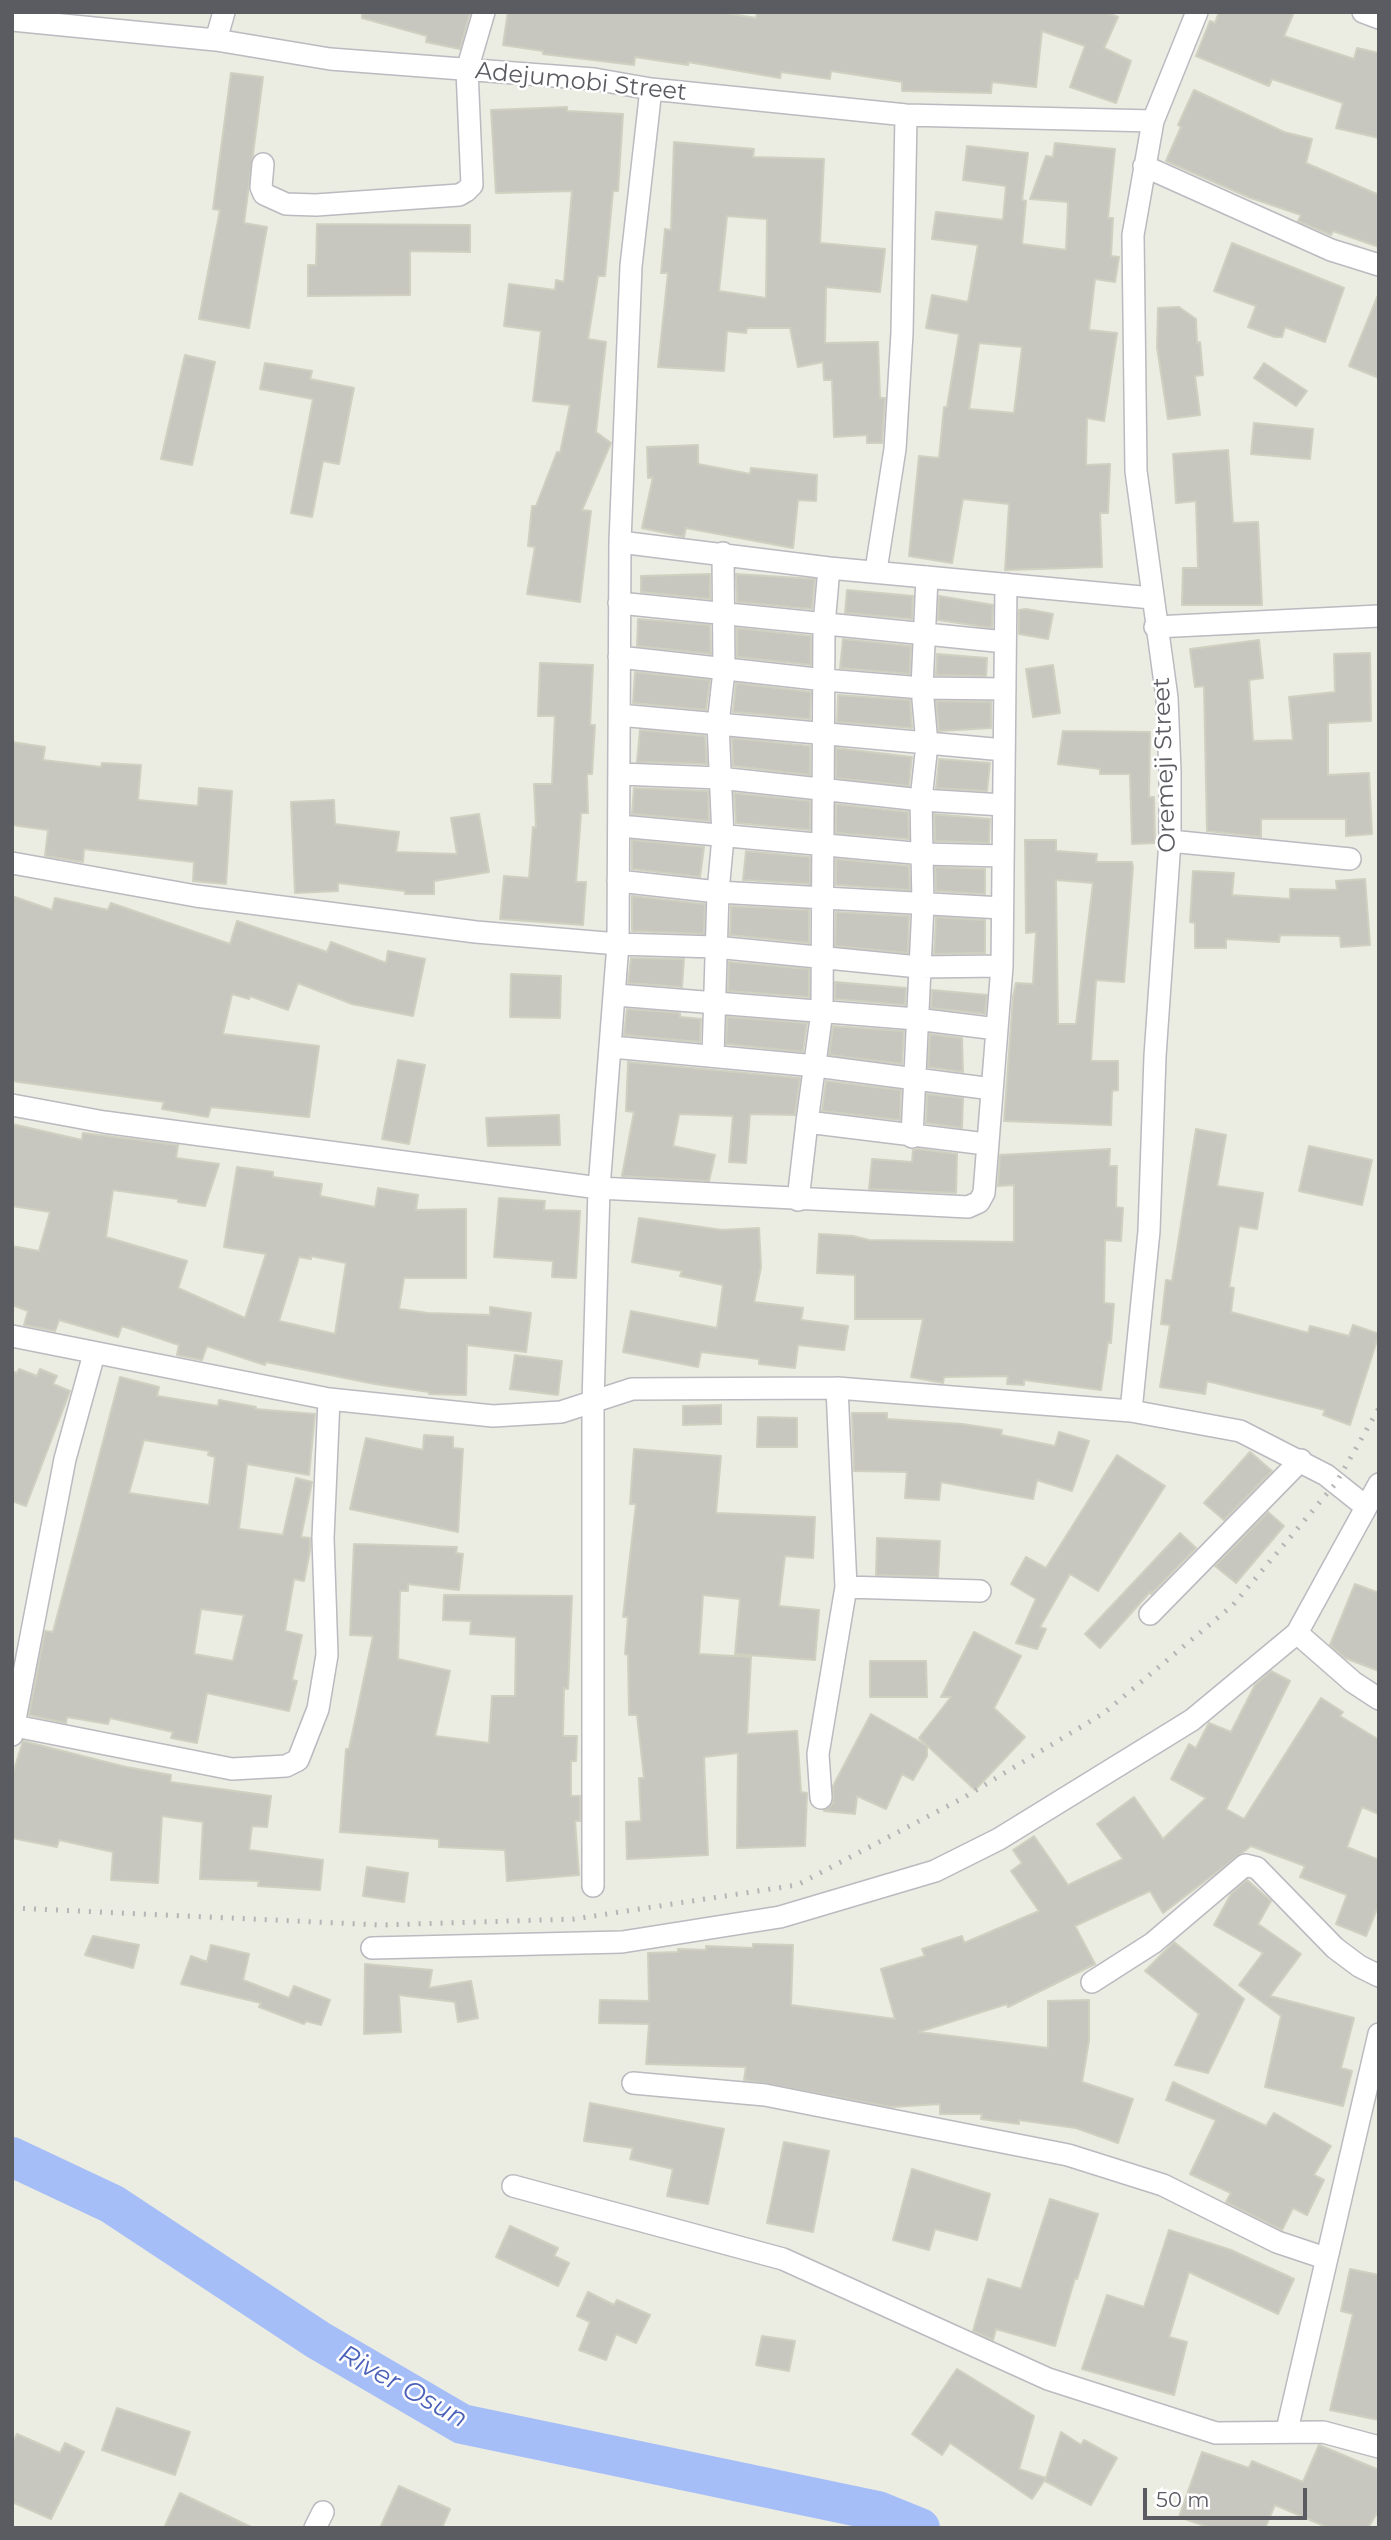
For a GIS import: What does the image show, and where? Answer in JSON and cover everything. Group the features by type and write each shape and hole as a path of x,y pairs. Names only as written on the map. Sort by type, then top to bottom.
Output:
{"street":[{"path":"216,40 224,12"},
{"path":"263,164 261,187 264,194 286,204 316,205 459,195 472,186 467,71 484,12"},
{"name":"Oremeji Street","path":"1130,1411 1149,1231 1155,1056 1170,841 1167,698 1155,627 1136,471 1133,235 1153,121 1196,12"},
{"path":"1363,12 1379,18"},
{"name":"Adejumobi Street","path":"12,20 216,40 330,59 594,79 651,89 906,115 1153,121"},
{"path":"593,1886 593,1404 599,1188 618,944 621,774 620,542 631,266 651,89"},
{"path":"876,570 895,436 902,333 906,115"},
{"path":"1144,166 1331,250 1379,265"},
{"path":"620,542 829,568 876,570 1152,598"},
{"path":"713,1056 715,947 723,837 718,724 724,671 723,553"},
{"path":"798,1200 822,1012 824,625 829,568"},
{"path":"912,1137 923,905 921,800 927,744 922,688 928,577"},
{"path":"12,1105 104,1122 599,1188 968,1207 979,1202 984,1193 1002,966 1006,584"},
{"path":"619,603 1005,642"},
{"path":"1155,627 1379,616"},
{"path":"619,657 724,671 825,680 922,688 1005,689"},
{"path":"619,715 1004,750"},
{"path":"621,774 719,778 921,800 1003,805"},
{"path":"620,827 924,855 1003,856"},
{"path":"1170,841 1350,859"},
{"path":"12,863 328,915 618,944 715,947 919,967 1002,966"},
{"path":"618,881 822,900 1002,908"},
{"path":"616,995 916,1019 997,1029"},
{"path":"612,1047 816,1066 992,1089"},
{"path":"807,1122 986,1144"},
{"path":"12,1336 329,1399 493,1416 561,1412 593,1404 632,1389 837,1388 1130,1411 1240,1431 1301,1460 1326,1475 1365,1506"},
{"path":"94,1354 65,1459 14,1730 232,1769 286,1766 298,1760 318,1709 327,1655 323,1538 329,1399"},
{"path":"821,1798 818,1754 846,1587 837,1388"},
{"path":"1150,1614 1301,1460"},
{"path":"372,1948 622,1942 779,1917 935,1871 1011,1832 1192,1720 1297,1633 1379,1484"},
{"path":"846,1587 980,1591"},
{"path":"1297,1633 1353,1682 1379,1699"},
{"path":"1092,1982 1153,1943 1245,1865 1256,1868 1335,1948 1359,1966 1379,1976"},
{"path":"1287,2430 1379,2034"},
{"path":"633,2084 765,2095 1068,2155 1163,2185 1277,2242 1325,2259"},
{"path":"513,2186 783,2259 1048,2379 1216,2433 1287,2430 1323,2432 1379,2447"}],"building":[{"path":"362,12 470,12 460,49 426,42 427,36 362,18"},
{"path":"508,12 719,12 756,18 757,12 1106,12 1118,17 1104,48 1131,61 1116,103 1070,87 1085,46 1042,31 1036,87 992,82 991,93 902,91 902,82 831,71 830,79 781,72 780,78 688,62 688,65 635,57 634,65 543,54 543,51 503,45"},
{"path":"1219,12 1294,12 1284,36 1354,59 1357,48 1379,53 1379,138 1336,128 1343,103 1272,79 1269,86 1196,56 1210,21 1215,23"},
{"path":"231,73 263,77 244,223 267,227 249,328 199,319 220,210 213,209"},
{"path":"1194,90 1284,132 1312,139 1306,163 1379,195 1379,247 1333,231 1331,235 1298,221 1301,215 1248,197 1166,161"},
{"path":"567,107 567,111 623,114 618,191 613,191 605,276 598,276 588,339 606,342 596,432 611,443 582,510 591,511 580,602 527,594 535,547 528,546 532,506 536,506 557,452 560,453 570,405 533,401 541,331 504,326 509,284 555,290 556,280 564,282 572,191 496,193 491,110"},
{"path":"674,142 754,149 753,157 824,159 820,243 885,249 880,292 826,287 825,343 878,342 880,398 885,398 882,443 867,443 867,435 834,437 832,380 824,380 823,362 798,367 790,328 747,328 746,333 727,331 724,371 658,367 668,273 661,273 665,229 671,230","holes":["727,216 767,219 766,298 719,291"]},
{"path":"1055,143 1115,149 1108,218 1113,218 1111,256 1119,257 1115,282 1095,279 1089,330 1117,333 1104,421 1087,418 1086,465 1110,464 1108,513 1100,513 1102,567 1005,570 1009,504 963,499 952,563 909,556 919,456 939,458 944,407 947,407 959,334 926,328 932,295 968,302 978,245 932,239 936,212 1003,220 1006,186 963,180 967,146 1028,153 1022,200 1026,201 1022,244 1066,250 1068,202 1030,199 1046,156 1053,157","holes":["979,343 1022,347 1014,413 969,409"]},
{"path":"317,224 470,225 470,252 410,251 410,295 308,296 308,265 316,265"},
{"path":"1232,243 1344,288 1325,342 1285,327 1282,337 1275,337 1248,327 1256,306 1214,291"},
{"path":"1379,295 1379,378 1349,366"},
{"path":"1179,307 1196,319 1203,375 1195,376 1200,415 1168,419 1157,347 1158,308"},
{"path":"185,355 215,362 192,465 161,459"},
{"path":"265,363 312,371 310,379 354,388 339,464 323,461 312,517 291,513 313,399 260,389"},
{"path":"1264,363 1307,391 1296,406 1254,378"},
{"path":"1254,423 1313,429 1310,459 1251,454"},
{"path":"698,445 698,464 750,474 751,468 817,475 816,501 798,500 793,548 686,528 684,537 642,528 653,477 648,478 647,447"},
{"path":"1228,450 1233,523 1258,522 1262,605 1182,605 1183,568 1198,568 1196,501 1176,503 1173,454"},
{"path":"710,574 710,599 641,592 641,576"},
{"path":"736,574 815,579 812,609 737,602"},
{"path":"847,590 913,596 912,619 845,613"},
{"path":"939,596 993,605 992,628 938,620"},
{"path":"1019,610 1053,614 1048,639 1019,634"},
{"path":"638,619 710,625 711,654 637,646"},
{"path":"737,628 811,636 811,665 737,657"},
{"path":"843,639 911,646 910,674 840,668"},
{"path":"1259,640 1263,678 1249,680 1253,741 1293,740 1289,697 1335,692 1334,654 1370,653 1371,721 1328,723 1328,775 1369,773 1372,834 1346,836 1346,819 1261,819 1261,837 1207,831 1204,686 1195,687 1190,649"},
{"path":"937,654 987,658 986,676 936,675"},
{"path":"540,663 593,665 590,725 595,725 592,774 587,774 588,813 581,813 576,882 586,882 583,925 500,919 504,876 529,878 533,827 536,828 534,784 552,784 555,716 538,716"},
{"path":"1053,665 1060,713 1033,717 1026,669"},
{"path":"635,672 710,680 706,710 633,703"},
{"path":"736,683 811,692 810,719 733,712"},
{"path":"838,695 910,700 912,728 837,722"},
{"path":"936,701 991,702 991,728 939,731"},
{"path":"640,730 705,736 707,764 637,762"},
{"path":"1063,731 1150,732 1149,797 1154,797 1155,843 1132,844 1130,774 1100,774 1100,769 1058,764"},
{"path":"732,738 810,746 810,775 733,766"},
{"path":"12,742 45,747 43,760 101,767 102,763 141,765 138,800 198,806 199,788 232,791 226,884 193,881 194,862 84,849 83,862 45,856 48,830 12,825"},
{"path":"836,748 912,757 909,786 836,778"},
{"path":"939,759 990,763 987,791 936,788"},
{"path":"634,788 708,791 709,821 632,814"},
{"path":"734,793 810,801 810,830 736,823"},
{"path":"334,800 335,824 399,832 396,852 457,854 451,818 479,814 489,872 434,881 434,894 405,894 405,891 338,883 338,891 295,893 291,802"},
{"path":"836,804 908,812 909,839 836,833"},
{"path":"934,814 990,819 989,843 935,841"},
{"path":"632,840 704,847 700,877 632,869"},
{"path":"1025,840 1056,840 1056,851 1097,854 1096,862 1132,862 1124,982 1096,980 1091,1061 1118,1061 1118,1090 1112,1091 1111,1125 1004,1121 1013,997 1016,983 1033,984 1036,932 1026,933","holes":["1056,880 1093,883 1076,1024 1058,1024"]},
{"path":"746,851 810,857 810,884 743,880"},
{"path":"836,859 909,866 910,890 836,885"},
{"path":"935,867 985,869 985,894 936,891"},
{"path":"1193,871 1234,873 1232,895 1290,899 1290,889 1337,890 1336,881 1365,879 1370,945 1341,947 1340,936 1280,935 1279,942 1226,939 1226,948 1195,948 1195,923 1190,922"},
{"path":"12,896 52,910 55,898 108,910 111,903 230,944 237,921 327,952 331,942 386,963 388,951 425,959 413,1016 352,1004 298,983 288,1010 250,996 249,999 232,994 223,1034 319,1046 309,1117 211,1107 208,1117 162,1109 164,1102 12,1081"},
{"path":"632,896 705,904 704,934 632,931"},
{"path":"731,906 809,910 809,943 730,935"},
{"path":"836,912 909,916 908,953 835,946"},
{"path":"936,917 985,920 985,953 934,954"},
{"path":"631,958 684,959 682,987 628,983"},
{"path":"729,962 809,969 809,997 728,991"},
{"path":"511,974 561,976 560,1018 510,1017"},
{"path":"835,982 906,988 905,1005 835,999"},
{"path":"932,990 987,995 985,1014 931,1008"},
{"path":"627,1009 680,1013 680,1017 701,1019 700,1042 624,1035"},
{"path":"727,1017 807,1023 803,1052 726,1044"},
{"path":"833,1026 904,1031 902,1064 829,1055"},
{"path":"930,1034 962,1038 963,1072 928,1067"},
{"path":"398,1060 425,1065 409,1144 382,1139"},
{"path":"628,1062 800,1078 795,1115 750,1114 746,1163 729,1162 733,1116 679,1114 673,1146 715,1155 709,1181 622,1176 634,1112 626,1111"},
{"path":"826,1081 901,1090 900,1120 822,1111"},
{"path":"927,1094 963,1098 962,1128 926,1123"},
{"path":"559,1115 560,1145 488,1146 486,1118"},
{"path":"12,1124 82,1140 83,1133 178,1145 176,1158 219,1164 205,1206 178,1202 178,1199 113,1190 106,1237 187,1261 178,1288 245,1318 266,1254 224,1247 237,1167 273,1172 273,1177 322,1184 320,1196 375,1207 378,1188 418,1195 416,1210 466,1209 466,1278 404,1278 399,1309 490,1315 490,1307 531,1313 526,1352 467,1345 466,1395 429,1394 266,1362 265,1365 207,1346 202,1360 177,1355 179,1345 122,1326 118,1337 59,1320 55,1331 24,1325 28,1311 12,1305 12,1246 39,1251 50,1212 12,1206","holes":["311,1256 346,1263 335,1334 279,1321 299,1257 311,1259"]},
{"path":"1196,1129 1226,1135 1217,1186 1263,1193 1257,1229 1239,1226 1229,1287 1234,1288 1231,1312 1308,1333 1310,1326 1349,1336 1353,1325 1379,1334 1350,1425 1323,1415 1325,1410 1207,1381 1205,1394 1160,1387 1170,1325 1161,1324 1166,1280 1172,1281"},
{"path":"1309,1146 1372,1160 1362,1205 1299,1191"},
{"path":"1110,1149 1109,1166 1117,1166 1116,1207 1123,1208 1121,1241 1105,1240 1104,1303 1114,1304 1111,1343 1108,1342 1101,1390 1024,1380 1024,1385 1007,1384 1008,1376 944,1377 943,1383 911,1377 923,1319 855,1319 855,1275 817,1273 819,1234 869,1240 1014,1242 1014,1185 998,1186 1000,1155"},
{"path":"913,1150 957,1154 956,1193 869,1189 872,1159 912,1162"},
{"path":"499,1198 545,1201 544,1210 580,1211 576,1278 552,1277 553,1261 494,1257"},
{"path":"639,1218 722,1230 759,1228 761,1267 754,1302 803,1308 801,1320 848,1326 844,1350 798,1345 795,1368 759,1364 759,1359 701,1352 698,1367 623,1352 631,1311 717,1328 723,1285 680,1276 682,1271 632,1262"},
{"path":"515,1355 562,1361 558,1395 510,1389"},
{"path":"19,1369 37,1376 40,1369 57,1376 53,1384 70,1391 26,1506 12,1501 12,1371 17,1373"},
{"path":"120,1377 159,1387 157,1396 218,1406 219,1400 256,1407 255,1409 315,1414 309,1475 247,1464 239,1529 283,1535 296,1478 312,1482 301,1537 310,1538 310,1550 304,1581 294,1579 285,1631 302,1635 292,1680 297,1681 289,1711 207,1693 197,1743 171,1738 173,1732 110,1718 108,1724 67,1717 66,1723 29,1715 45,1631 53,1632","holes":["144,1440 209,1451 208,1455 215,1457 209,1505 129,1493","201,1609 244,1615 233,1661 194,1654"]},
{"path":"721,1405 721,1424 683,1425 683,1406"},
{"path":"852,1413 887,1413 887,1419 962,1424 1002,1430 1001,1435 1055,1446 1059,1432 1089,1441 1072,1491 1037,1480 1033,1499 941,1482 939,1500 905,1498 907,1472 854,1471"},
{"path":"758,1417 797,1418 797,1447 757,1447"},
{"path":"424,1435 453,1437 453,1448 463,1449 458,1532 350,1509 366,1438 423,1450"},
{"path":"634,1449 721,1456 716,1513 815,1517 813,1558 785,1556 779,1606 819,1610 815,1660 735,1654 740,1599 703,1595 699,1654 751,1657 747,1734 797,1731 801,1792 807,1793 805,1846 737,1848 738,1753 704,1757 708,1855 627,1859 626,1822 641,1821 639,1778 644,1778 637,1715 629,1715 628,1655 625,1654 628,1617 623,1617 636,1504 630,1504"},
{"path":"1250,1452 1272,1471 1224,1520 1204,1503"},
{"path":"1117,1455 1165,1486 1098,1591 1070,1574 1040,1627 1046,1629 1037,1649 1016,1643 1036,1599 1011,1584 1026,1557 1046,1568"},
{"path":"1268,1512 1284,1526 1236,1583 1215,1566"},
{"path":"1180,1533 1196,1548 1151,1594 1150,1592 1100,1648 1085,1634"},
{"path":"877,1538 940,1541 938,1577 876,1575"},
{"path":"354,1544 457,1547 456,1553 463,1554 459,1590 408,1584 408,1591 400,1591 398,1659 450,1671 435,1736 489,1743 492,1696 515,1696 516,1637 470,1634 471,1621 443,1620 444,1595 572,1596 563,1736 577,1736 576,1761 571,1761 571,1796 580,1796 580,1821 575,1821 579,1875 507,1881 505,1850 439,1847 439,1839 340,1832 346,1749 349,1749 373,1636 350,1635"},
{"path":"1355,1584 1379,1593 1379,1671 1345,1658 1330,1645"},
{"path":"974,1632 1021,1656 994,1708 1025,1737 975,1790 919,1738 951,1697 941,1697"},
{"path":"870,1661 926,1661 927,1697 870,1697"},
{"path":"1271,1671 1290,1681 1226,1809 1244,1819 1321,1698 1343,1712 1340,1716 1379,1740 1379,1814 1362,1807 1347,1847 1379,1860 1379,1904 1366,1936 1336,1924 1347,1895 1300,1877 1305,1866 1251,1846 1163,1913 1150,1891 1075,1926 1095,1964 1008,2007 1007,2004 919,2032 1048,2048 1048,2001 1089,2000 1089,2040 1082,2082 1133,2099 1118,2143 1076,2128 1019,2120 1019,2124 981,2119 982,2114 940,2114 940,2104 891,2107 744,2080 746,2067 646,2064 649,2024 599,2023 600,2000 649,2001 648,1953 678,1952 678,1949 706,1950 706,1946 753,1948 753,1944 793,1945 791,2005 895,2019 881,1969 925,1956 922,1949 962,1936 964,1943 1039,1911 1011,1871 1022,1863 1013,1850 1034,1836 1068,1885 1123,1859 1097,1824 1134,1797 1163,1839 1206,1798 1171,1779 1189,1744 1196,1748 1209,1723 1231,1732 1255,1685"},
{"path":"871,1714 927,1746 927,1756 913,1780 902,1774 886,1809 857,1796 855,1814 824,1811 833,1803 833,1786"},
{"path":"23,1741 126,1767 171,1775 170,1782 271,1796 267,1827 252,1826 249,1850 323,1860 320,1890 258,1886 259,1881 200,1879 203,1822 162,1816 158,1883 111,1880 113,1852 59,1840 57,1847 12,1838 12,1776"},
{"path":"367,1867 408,1873 404,1902 363,1896"},
{"path":"1247,1880 1271,1901 1258,1924 1301,1954 1270,1996 1354,2018 1341,2068 1352,2071 1343,2106 1265,2087 1281,2016 1239,1985 1263,1953 1214,1925 1231,1894"},
{"path":"93,1936 139,1945 133,1968 85,1955"},
{"path":"1174,1942 1244,1999 1208,2073 1175,2065 1199,2014 1145,1971"},
{"path":"211,1945 249,1954 243,1980 289,1998 294,1986 330,2000 321,2025 306,2021 304,2024 259,2007 261,2003 181,1984 191,1956 207,1962"},
{"path":"365,1964 432,1970 429,1988 471,1981 478,2018 458,2022 455,2002 399,1995 401,2032 364,2034"},
{"path":"1173,2082 1266,2126 1274,2113 1331,2146 1314,2175 1324,2180 1307,2215 1293,2208 1282,2230 1226,2202 1231,2193 1190,2174 1216,2120 1166,2100"},
{"path":"590,2103 724,2129 708,2204 667,2196 673,2169 630,2159 633,2148 584,2141"},
{"path":"784,2142 829,2151 813,2232 767,2223"},
{"path":"912,2169 990,2194 977,2240 935,2229 929,2250 893,2240"},
{"path":"1050,2199 1098,2214 1055,2346 996,2329 993,2340 973,2331 988,2279 1021,2289"},
{"path":"510,2226 558,2248 554,2256 569,2263 558,2286 496,2257"},
{"path":"1169,2230 1231,2250 1294,2279 1278,2314 1189,2272 1169,2337 1187,2342 1174,2395 1082,2369 1107,2295 1144,2307"},
{"path":"1350,2269 1379,2275 1379,2420 1330,2410 1353,2314 1341,2311"},
{"path":"588,2292 614,2305 617,2300 650,2315 636,2343 616,2334 606,2360 579,2350 590,2322 577,2316"},
{"path":"762,2336 795,2341 789,2371 756,2365"},
{"path":"957,2369 1034,2416 1019,2469 1046,2478 1032,2499 950,2443 942,2455 912,2434"},
{"path":"117,2408 190,2432 175,2475 102,2450"},
{"path":"1061,2432 1081,2445 1084,2440 1117,2458 1091,2505 1045,2481"},
{"path":"17,2434 60,2453 65,2443 84,2452 51,2519 12,2502 12,2444"},
{"path":"1319,2445 1379,2470 1379,2510 1368,2528 1329,2528 1275,2505 1265,2528 1211,2528 1179,2517 1202,2452 1249,2468 1252,2461 1303,2482"},
{"path":"399,2486 450,2509 442,2528 380,2528"},
{"path":"180,2493 253,2528 164,2528"}],"waterway":[{"name":"River Osun","path":"12,2157 112,2204 318,2340 462,2424 878,2511 920,2528"}],"railway":[{"path":"12,1908 382,1925 574,1919 797,1885 963,1798 1104,1713 1233,1605 1336,1483 1379,1408"}]}
